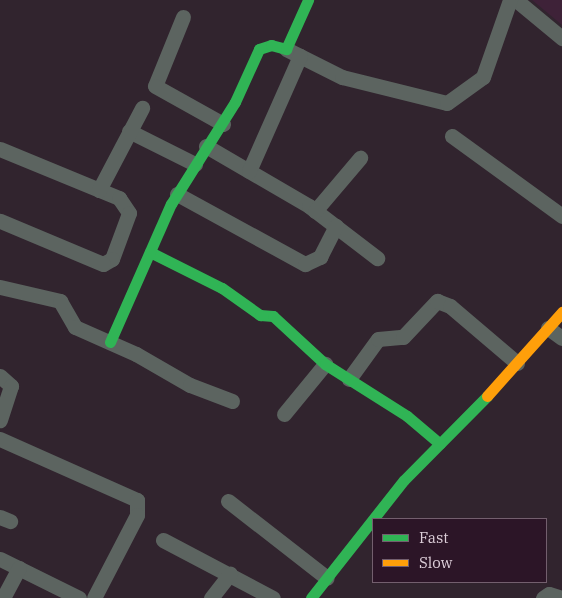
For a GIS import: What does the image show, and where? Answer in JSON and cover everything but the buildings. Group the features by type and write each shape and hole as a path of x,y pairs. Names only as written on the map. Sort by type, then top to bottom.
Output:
{"street":[{"path":"286,49 308,0"},
{"path":"110,342 177,194 206,146 223,124 259,49 271,45 286,49 342,77 446,103 483,77 510,0"},
{"path":"516,0 562,38"},
{"path":"183,17 155,86 223,124"},
{"path":"248,171 300,56"},
{"path":"99,190 142,108"},
{"path":"129,131 195,164"},
{"path":"452,136 562,216"},
{"path":"206,146 315,211 377,258"},
{"path":"0,149 99,190 128,207 121,239 108,263 97,262 0,222"},
{"path":"315,211 360,158"},
{"path":"177,194 305,264 320,258 336,226"},
{"path":"150,252 222,288 260,315 273,316 325,364 408,416 440,444"},
{"path":"0,287 60,301 69,323 110,342 190,385 232,401"},
{"path":"349,379 378,339 403,337 437,301 450,306 518,363"},
{"path":"311,598 369,520 518,363 562,312"},
{"path":"548,328 562,338"},
{"path":"284,414 325,364"},
{"path":"0,376 11,386 0,420"},
{"path":"0,439 137,500 137,515 94,598"},
{"path":"228,501 327,578"},
{"path":"163,540 273,598"},
{"path":"0,559 79,598"},
{"path":"3,598 19,568"},
{"path":"211,598 230,574"},
{"path":"543,598 549,594 562,598"}],"shaded area":[{"path":"532,0 562,0 562,25"}],"traffic: fast":[{"path":"110,342 171,204 235,102 259,49 271,45 286,49 308,0"},
{"path":"150,252 222,288 260,315 273,316 325,364 407,416 440,444"},
{"path":"374,518 404,480 487,396"},
{"path":"311,598 372,521"}],"traffic: slow":[{"path":"487,396 562,312"}]}
